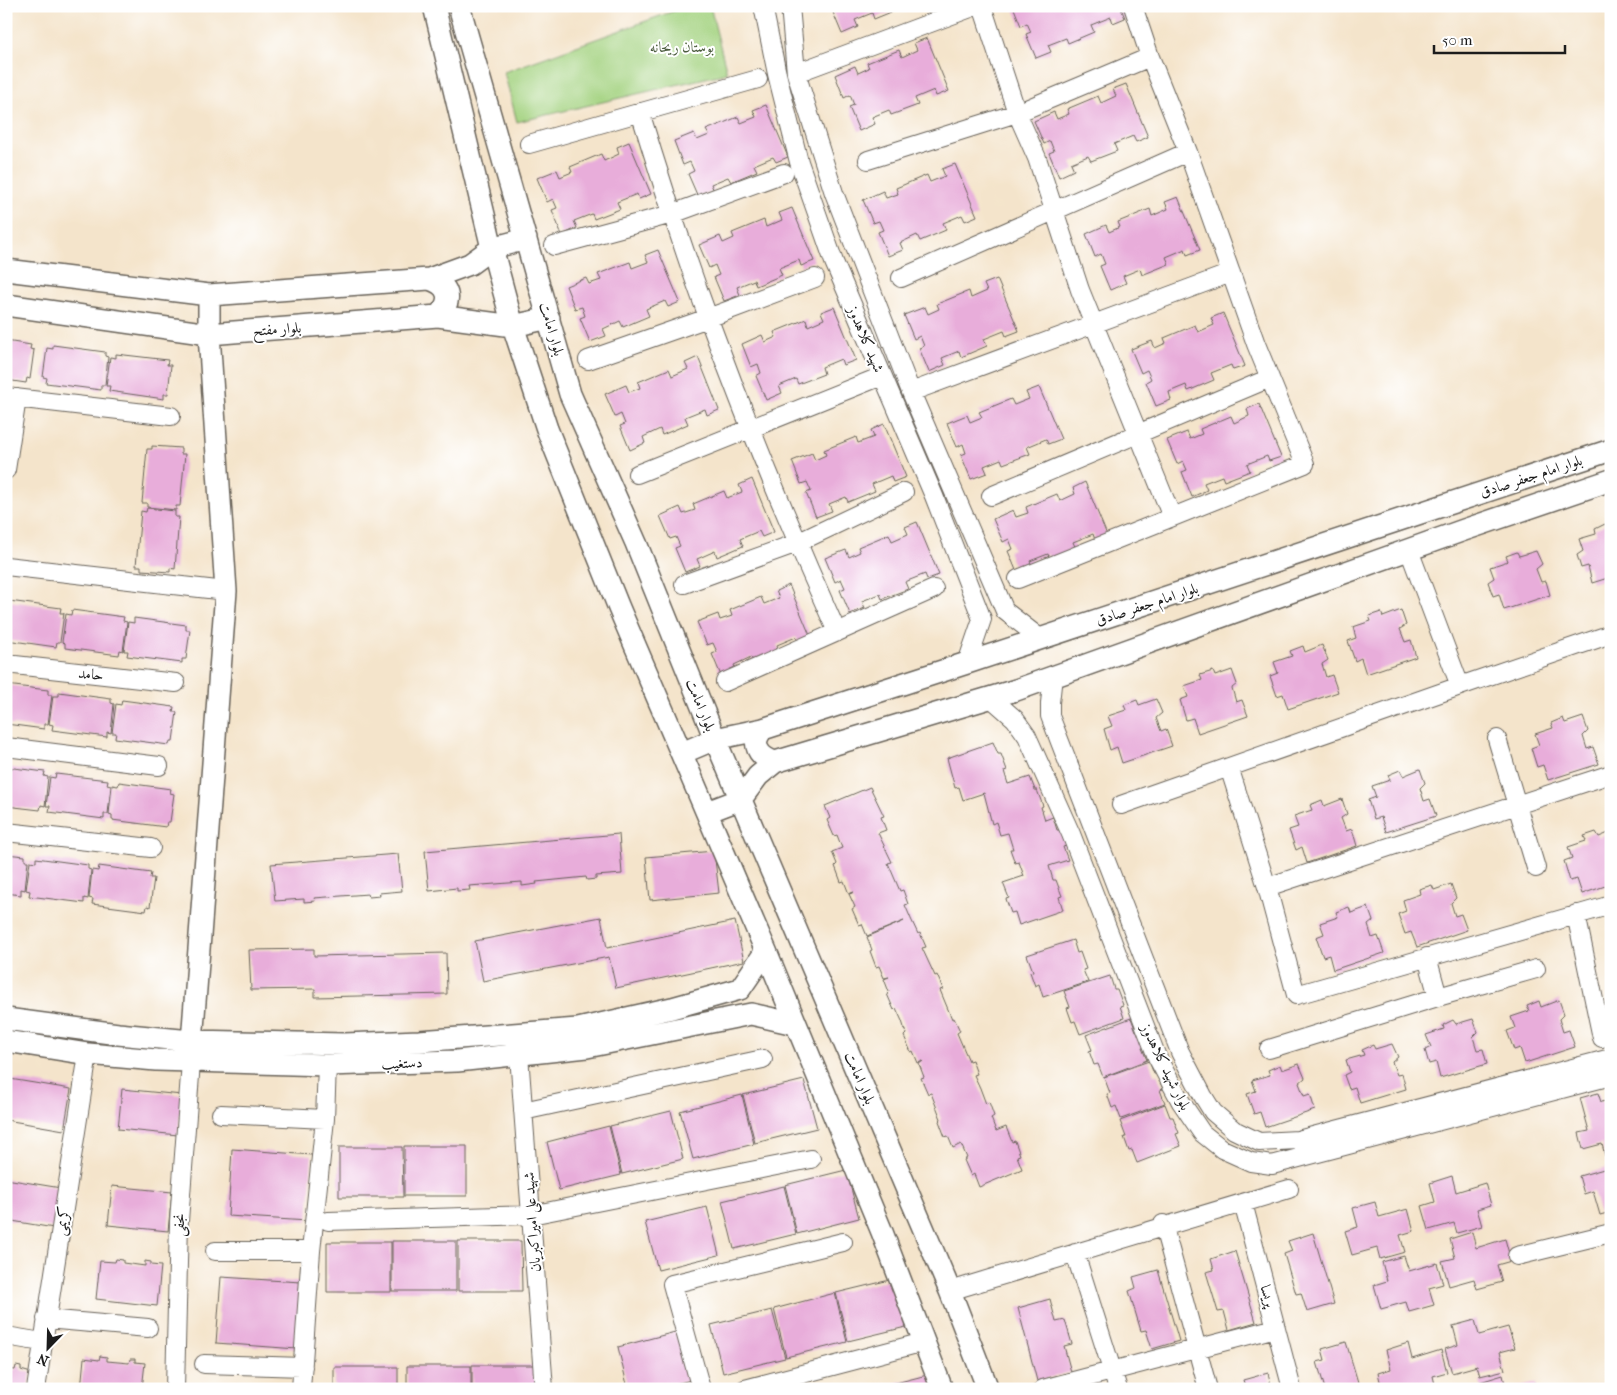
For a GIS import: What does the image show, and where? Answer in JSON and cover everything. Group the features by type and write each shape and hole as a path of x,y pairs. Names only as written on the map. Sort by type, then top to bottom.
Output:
{"street":[{"path":"434,6 492,248 513,326 547,429 619,608 766,951 794,1024 882,1232 942,1389"},
{"name":"بلوار امامت","path":"459,6 570,394 636,543 740,799 950,1291 988,1389"},
{"name":"شهید کلاهدوز","path":"763,6 776,74 799,162 834,262 934,496 982,620"},
{"name":"شهید کلاهدوز","path":"790,6 796,72 834,193 911,392 1004,611 1041,639"},
{"path":"796,72 976,6"},
{"path":"982,6 1017,113 1037,158 1080,290 1172,517"},
{"path":"1018,579 1305,464 1270,378 1188,152 1150,57 1133,6"},
{"path":"868,160 1017,113 1150,57"},
{"path":"529,144 758,79"},
{"path":"640,112 672,214 708,318 797,543 837,632"},
{"path":"901,278 1188,152"},
{"path":"554,246 672,214 784,174"},
{"path":"6,270 209,294 429,279 470,264 492,248 526,239"},
{"path":"911,392 1231,274"},
{"path":"588,360 814,278"},
{"path":"429,279 438,282 446,289 448,299 446,309 438,316"},
{"path":"192,1062 191,1040 226,590 209,294"},
{"name":"بلوار مفتح","path":"6,305 210,334 438,316 513,326 548,318"},
{"path":"637,474 882,376"},
{"path":"991,496 1270,378"},
{"path":"6,470 11,398 170,416"},
{"name":"بلوار امام جعفر صادق","path":"682,753 715,739 763,729 968,663 1611,450"},
{"name":"بلوار امام جعفر صادق","path":"740,799 758,776 775,762 1053,676 1611,480"},
{"path":"934,496 952,489"},
{"path":"684,584 797,543 904,492"},
{"path":"1409,550 1460,686"},
{"path":"6,566 226,590"},
{"path":"725,682 934,589"},
{"path":"968,663 982,620 991,624 997,623 1004,611"},
{"path":"1121,805 1611,634"},
{"name":"حامد","path":"6,664 176,683"},
{"name":"بلوار شهید کلاهدوز","path":"1053,676 1050,716 1180,1052 1213,1112 1234,1130 1259,1142 1298,1140 1611,1058"},
{"name":"بلوار شهید کلاهدوز","path":"990,697 1015,719 1027,736 1071,834 1157,1057 1181,1102 1202,1134 1222,1149 1251,1162 1272,1165 1611,1076"},
{"path":"763,729 758,735 757,747 761,755 775,762"},
{"path":"1497,739 1536,868"},
{"path":"6,748 160,766"},
{"path":"1229,767 1267,887 1296,995 1611,905"},
{"path":"1267,887 1611,774"},
{"path":"707,812 740,799"},
{"path":"6,832 151,848"},
{"path":"1576,914 1602,1038"},
{"path":"752,1014 758,1005 756,1000 753,994 740,989 766,951"},
{"path":"1427,957 1438,997"},
{"path":"1269,1050 1438,997 1536,970"},
{"name":"دستغیب","path":"6,1019 118,1034 191,1040 345,1044 419,1041 578,1029 672,1008 740,989"},
{"name":"دستغیب","path":"6,1041 88,1054 192,1062 327,1065 457,1062 586,1047 752,1014 794,1024"},
{"name":"کریمی","path":"36,1389 88,1054"},
{"name":"شهید علی امیراکبریان","path":"519,1055 544,1389"},
{"path":"523,1111 763,1059"},
{"name":"نجفی","path":"175,1389 179,1221 192,1062"},
{"path":"302,1389 311,1251 324,1119 327,1065"},
{"path":"221,1114 324,1119"},
{"path":"328,1221 531,1216 811,1159"},
{"path":"950,1291 1164,1225 1290,1189"},
{"name":"پریسا","path":"1243,1203 1292,1389"},
{"path":"1164,1225 1208,1389"},
{"path":"1517,1256 1611,1233"},
{"path":"701,1389 672,1284 843,1242"},
{"path":"215,1251 311,1251"},
{"path":"1075,1253 1118,1389"},
{"path":"46,1319 148,1328"},
{"path":"1043,1389 1276,1328"},
{"path":"6,1336 42,1342"},
{"path":"745,1389 924,1342"},
{"path":"204,1364 304,1367"}],"green space":[{"name":"بوستان ریحانه","path":"688,6 710,6 727,73 517,122 504,72"}],"building":[{"path":"837,6 900,6 901,8 874,19 872,13 855,20 858,27 842,34 832,10 837,8"},
{"path":"1013,6 1120,6 1125,18 1113,23 1111,17 1091,25 1094,32 1068,43 1066,38 1048,45 1051,52 1036,58 1026,34 1031,32 1027,23 1021,26"},
{"path":"927,38 949,91 936,96 934,90 915,98 918,105 891,115 889,110 872,117 875,124 859,131 849,107 854,105 850,95 844,98 835,75 855,66 858,73 869,68 867,63 899,50 902,57 917,50 914,43"},
{"path":"1126,84 1148,137 1136,142 1133,136 1114,144 1117,151 1091,161 1088,156 1071,163 1074,170 1059,177 1049,153 1054,151 1050,141 1044,144 1034,121 1054,112 1057,119 1069,114 1067,109 1098,96 1101,103 1116,96 1113,89"},
{"path":"766,105 788,157 776,162 773,157 754,165 757,171 731,182 728,177 711,184 714,191 698,197 688,174 694,171 690,162 683,165 674,141 694,133 697,140 709,135 706,130 738,117 741,123 756,117 753,110"},
{"path":"629,142 651,194 639,199 637,194 617,202 620,209 594,219 592,214 574,221 577,228 562,235 552,210 557,208 553,199 547,202 537,178 557,170 560,177 572,172 570,167 601,154 604,161 619,154 617,147"},
{"path":"955,164 977,216 965,221 962,215 943,223 946,230 920,241 917,235 900,243 903,250 888,256 878,232 883,230 879,221 873,223 863,200 883,191 886,198 898,194 896,188 927,175 930,182 945,176 942,169"},
{"path":"1178,197 1200,250 1187,255 1185,249 1166,257 1169,264 1142,275 1140,269 1123,276 1126,283 1110,290 1100,266 1105,264 1101,254 1095,257 1086,234 1106,225 1109,232 1120,227 1118,222 1150,209 1152,216 1168,209 1165,202"},
{"path":"792,208 814,261 801,266 799,260 779,268 782,275 756,286 754,280 737,287 740,295 724,301 714,277 719,275 715,265 709,268 699,245 720,236 723,243 734,238 732,233 764,220 766,227 782,220 779,213"},
{"path":"658,250 680,302 668,307 665,301 646,309 649,316 623,327 620,321 603,329 606,336 590,342 580,318 585,316 582,307 575,309 566,286 586,278 589,284 601,280 598,274 630,262 632,268 648,262 645,255"},
{"path":"997,279 1019,331 1006,336 1004,331 984,339 987,346 961,357 959,351 942,358 945,365 929,372 919,348 924,346 920,336 914,339 904,315 925,307 928,314 939,309 937,304 969,291 971,298 987,291 984,284"},
{"path":"834,307 856,360 843,365 841,359 822,367 824,374 798,384 796,379 779,386 782,393 766,400 756,376 761,373 758,364 751,367 742,344 762,335 765,342 776,337 774,332 806,319 808,326 824,319 821,312"},
{"path":"1223,313 1245,366 1233,370 1231,365 1211,373 1214,380 1188,391 1186,385 1169,392 1171,400 1156,406 1146,382 1151,379 1147,370 1141,373 1131,349 1152,341 1155,348 1166,343 1164,338 1195,325 1198,332 1214,325 1211,318"},
{"path":"6,341 31,345 30,349 34,350 30,379 27,378 26,383 6,380"},
{"path":"53,345 105,352 105,356 108,357 105,385 101,385 101,390 46,383 47,378 43,377 47,348 53,349"},
{"path":"116,354 168,360 167,365 171,365 168,394 164,394 164,399 109,391 110,386 106,386 110,357 116,358"},
{"path":"698,357 719,410 707,415 705,409 685,417 688,424 662,435 660,429 643,437 645,443 630,450 620,426 625,424 621,414 615,417 605,394 626,385 629,392 640,388 638,382 669,369 672,376 688,369 685,363"},
{"path":"1039,387 1061,439 1048,444 1046,439 1027,447 1030,454 1003,464 1001,459 984,466 987,473 971,479 961,455 966,453 963,444 957,447 947,423 967,415 970,422 982,417 979,412 1011,399 1014,405 1029,399 1026,392"},
{"path":"1259,404 1281,457 1269,461 1267,456 1247,464 1250,471 1224,481 1222,476 1204,483 1207,490 1192,497 1182,472 1187,470 1183,461 1177,464 1167,440 1187,432 1190,439 1202,434 1200,429 1231,416 1234,423 1249,416 1247,409"},
{"path":"884,424 906,477 893,482 891,476 872,484 875,491 848,502 846,497 829,504 832,511 816,517 806,493 811,491 807,482 801,484 792,461 812,453 815,460 826,455 824,450 856,437 858,443 874,437 871,430"},
{"path":"152,446 181,448 181,454 185,454 180,506 176,506 176,510 147,507 147,503 142,503 147,449 152,449"},
{"path":"752,479 774,532 762,537 759,531 740,539 743,546 717,557 715,551 697,559 700,566 685,572 675,548 680,546 676,537 670,539 660,516 680,507 683,514 695,510 693,504 724,491 727,498 742,492 739,485"},
{"path":"1085,482 1107,535 1095,540 1093,534 1073,542 1076,549 1050,560 1048,554 1030,561 1033,568 1018,575 1008,551 1013,549 1009,539 1003,542 993,519 1013,510 1016,517 1028,513 1026,507 1057,494 1060,501 1075,494 1073,488"},
{"path":"147,508 175,511 175,517 179,517 175,569 170,568 170,572 141,570 141,566 136,566 141,511 146,512"},
{"path":"917,522 939,575 927,579 925,574 905,582 908,589 882,599 880,594 862,601 865,608 850,614 840,590 845,588 841,579 835,582 825,558 846,550 849,557 860,552 858,547 889,534 892,541 908,534 905,527"},
{"path":"1605,524 1608,528 1611,527 1611,577 1592,583 1588,566 1581,568 1577,555 1583,551 1579,539 1596,534 1595,529"},
{"path":"1536,551 1542,564 1536,569 1541,582 1546,581 1550,595 1504,610 1499,594 1493,596 1488,582 1494,578 1490,567 1508,561 1506,556 1517,552 1519,556"},
{"path":"789,585 811,638 799,643 796,637 777,645 780,652 754,663 751,657 734,665 737,672 722,678 712,654 717,652 713,643 707,645 697,622 718,614 720,620 732,616 730,610 761,597 764,604 779,598 776,591"},
{"path":"9,601 61,608 60,613 64,613 60,642 57,642 56,647 6,640 6,606 8,606"},
{"path":"72,610 124,617 123,621 127,622 123,651 120,650 119,655 65,648 65,643 62,642 66,614 71,615"},
{"path":"1401,610 1406,625 1400,629 1405,642 1411,640 1416,657 1366,674 1361,658 1355,661 1348,641 1356,638 1353,627 1371,621 1369,616 1381,612 1383,617"},
{"path":"134,618 186,625 186,630 190,630 186,659 182,659 182,663 127,656 128,651 124,651 128,622 134,623"},
{"path":"1322,645 1328,660 1322,664 1326,677 1332,675 1338,692 1288,709 1283,694 1277,696 1270,676 1278,673 1274,662 1292,656 1290,651 1303,646 1305,652"},
{"path":"1232,670 1237,684 1232,688 1236,702 1242,700 1248,716 1198,733 1193,718 1186,720 1180,700 1188,697 1184,686 1202,680 1200,675 1213,671 1215,676"},
{"path":"6,685 48,690 48,695 52,695 48,724 44,724 44,729 6,724"},
{"path":"59,692 111,699 111,703 114,704 111,733 107,732 107,737 52,730 53,725 49,724 53,696 59,696"},
{"path":"1156,699 1162,713 1156,718 1161,731 1166,729 1172,746 1122,763 1117,747 1110,750 1104,729 1112,726 1108,716 1126,710 1124,705 1137,700 1139,705"},
{"path":"122,700 174,707 173,712 177,712 173,741 170,741 169,745 115,738 116,733 112,733 116,704 121,705"},
{"path":"1583,717 1588,731 1583,736 1587,749 1593,747 1599,764 1548,780 1543,765 1537,767 1531,748 1539,745 1535,734 1553,728 1551,723 1563,718 1565,723"},
{"path":"993,742 998,754 1001,754 1007,770 1004,771 1008,784 1030,777 1043,806 1041,807 1045,820 1053,817 1057,830 1061,830 1066,846 1063,847 1068,860 1049,866 1053,880 1056,880 1062,896 1059,897 1063,910 1019,925 1015,912 1011,913 1006,899 1009,898 1003,883 1024,876 1019,862 1015,863 1010,849 1013,849 1008,833 1000,835 996,822 992,824 984,793 963,800 959,787 955,788 947,758"},
{"path":"6,767 45,772 44,776 48,777 45,806 41,805 40,810 6,806"},
{"path":"1420,769 1425,783 1420,788 1424,801 1430,799 1436,816 1386,832 1381,817 1374,819 1368,800 1376,797 1372,786 1390,780 1388,775 1400,770 1403,776"},
{"path":"56,774 108,780 107,785 111,786 108,814 104,814 104,819 49,812 50,806 46,806 50,777 55,778"},
{"path":"119,782 171,789 170,793 174,794 170,822 167,822 166,827 112,820 112,815 109,814 112,785 118,786"},
{"path":"870,787 884,816 881,817 886,830 878,833 892,862 888,863 900,891 903,890 908,904 905,905 926,947 922,948 943,989 940,990 952,1019 954,1018 960,1031 957,1033 969,1061 972,1060 977,1074 974,1075 986,1104 989,1102 994,1116 991,1118 996,1131 1006,1127 1012,1142 1015,1141 1020,1155 1017,1156 1022,1169 979,1187 974,1174 971,1176 964,1160 967,1158 961,1144 953,1148 948,1136 945,1137 939,1121 941,1119 931,1093 928,1094 921,1078 924,1077 919,1064 923,1061 918,1063 913,1051 911,1052 904,1036 906,1034 902,1021 896,1008 894,1010 887,994 889,992 884,979 889,977 884,978 879,966 876,967 867,937 904,921 867,936 862,924 859,925 852,909 855,907 844,881 841,882 835,866 837,864 832,852 842,848 837,835 834,836 827,820 830,818 825,806"},
{"path":"1342,799 1347,814 1341,818 1346,831 1352,829 1357,846 1307,863 1302,847 1296,850 1289,830 1298,827 1294,816 1312,810 1310,805 1322,800 1324,806"},
{"path":"1596,832 1599,837 1611,832 1611,884 1582,894 1577,879 1570,881 1564,861 1572,858 1568,847 1586,841 1584,836"},
{"path":"619,834 622,874 596,876 596,879 587,880 586,877 536,882 537,884 522,886 522,882 469,886 470,890 457,891 457,888 429,891 425,851"},
{"path":"714,851 719,893 650,900 646,857"},
{"path":"6,854 25,856 25,861 28,861 25,890 21,889 21,895 6,893"},
{"path":"398,854 402,891 379,893 380,896 369,897 368,894 314,898 315,901 304,902 304,899 275,901 271,864"},
{"path":"36,858 88,865 88,869 91,870 88,899 84,898 84,903 29,896 30,891 26,890 30,861 36,862"},
{"path":"99,866 151,873 150,878 154,878 150,907 147,906 146,911 92,904 93,899 89,898 92,870 98,871"},
{"path":"1451,884 1456,898 1451,903 1455,916 1461,914 1467,930 1417,947 1411,932 1405,934 1398,914 1406,911 1403,900 1420,894 1419,889 1432,885 1434,890"},
{"path":"1349,907 1351,913 1368,907 1373,921 1368,925 1372,938 1378,936 1384,953 1333,970 1329,955 1323,957 1316,937 1324,934 1320,923 1338,917 1336,912"},
{"path":"601,917 607,948 735,921 744,961 616,988 609,957 483,981 475,941"},
{"path":"1073,940 1077,953 1080,952 1086,969 1083,970 1088,982 1043,997 1039,984 1035,986 1030,972 1033,971 1027,955"},
{"path":"314,949 314,956 446,953 447,994 315,997 315,989 251,990 249,950"},
{"path":"1110,976 1114,989 1117,989 1123,1005 1120,1006 1124,1018 1080,1034 1075,1021 1072,1022 1067,1008 1070,1007 1064,991"},
{"path":"1559,1000 1564,1014 1559,1019 1563,1032 1569,1030 1575,1047 1525,1063 1520,1048 1514,1050 1507,1031 1515,1028 1511,1017 1529,1011 1527,1006 1539,1001 1541,1007"},
{"path":"1131,1018 1136,1031 1139,1031 1145,1047 1142,1048 1147,1060 1103,1077 1098,1064 1094,1065 1089,1051 1092,1050 1086,1035"},
{"path":"1473,1019 1478,1032 1473,1037 1477,1050 1483,1049 1487,1064 1440,1078 1436,1062 1429,1064 1425,1050 1431,1047 1426,1035 1444,1029 1443,1025 1453,1020 1456,1024"},
{"path":"1392,1044 1398,1057 1392,1062 1397,1075 1402,1074 1406,1089 1360,1103 1355,1087 1349,1089 1344,1075 1350,1072 1346,1060 1364,1055 1362,1050 1373,1045 1375,1049"},
{"path":"1149,1061 1163,1089 1160,1090 1165,1103 1121,1119 1116,1106 1112,1108 1107,1094 1110,1093 1104,1077"},
{"path":"1299,1064 1305,1078 1299,1083 1304,1096 1310,1094 1315,1110 1265,1127 1260,1112 1254,1114 1247,1094 1256,1091 1252,1080 1270,1075 1268,1070 1280,1065 1282,1070"},
{"path":"10,1079 71,1089 64,1130 6,1120 6,1100"},
{"path":"804,1080 817,1128 755,1143 743,1095"},
{"path":"122,1089 182,1095 178,1135 118,1129"},
{"path":"1598,1093 1601,1102 1611,1100 1611,1155 1605,1156 1602,1144 1583,1149 1579,1133 1589,1131 1580,1098"},
{"path":"742,1095 754,1144 693,1159 680,1111"},
{"path":"1165,1104 1170,1117 1173,1117 1179,1133 1176,1134 1181,1146 1137,1163 1132,1150 1129,1151 1120,1121"},
{"path":"671,1111 683,1159 622,1174 610,1126"},
{"path":"609,1126 621,1175 559,1190 547,1142"},
{"path":"404,1146 467,1146 467,1196 404,1196"},
{"path":"339,1147 402,1147 403,1197 339,1197"},
{"path":"232,1149 312,1155 308,1221 228,1216"},
{"path":"1611,1167 1611,1212 1600,1215 1593,1191 1584,1194 1579,1176"},
{"path":"846,1170 859,1218 797,1234 785,1185"},
{"path":"1452,1176 1456,1192 1485,1183 1491,1205 1477,1209 1482,1226 1457,1233 1454,1223 1429,1230 1422,1206 1435,1202 1430,1183"},
{"path":"6,1179 61,1188 54,1228 6,1220"},
{"path":"112,1186 172,1192 168,1231 108,1225"},
{"path":"784,1186 796,1234 734,1249 722,1201"},
{"path":"1375,1202 1379,1217 1408,1209 1414,1231 1400,1235 1405,1252 1380,1259 1377,1248 1352,1255 1345,1231 1358,1227 1353,1208"},
{"path":"707,1207 719,1255 658,1270 645,1222"},
{"path":"1472,1232 1476,1248 1505,1239 1511,1261 1497,1265 1502,1282 1477,1289 1474,1279 1449,1286 1442,1261 1455,1258 1450,1239"},
{"path":"1313,1233 1334,1304 1307,1312 1301,1293 1296,1294 1284,1254 1292,1251 1288,1241"},
{"path":"392,1241 456,1241 456,1291 392,1291"},
{"path":"458,1241 521,1241 522,1291 458,1291"},
{"path":"327,1242 391,1242 391,1292 327,1292"},
{"path":"1235,1251 1256,1322 1229,1330 1224,1311 1218,1312 1206,1272 1214,1270 1211,1259"},
{"path":"1404,1256 1409,1271 1437,1263 1443,1284 1429,1288 1434,1305 1409,1312 1406,1302 1381,1309 1374,1285 1387,1281 1382,1262"},
{"path":"116,1259 123,1260 123,1263 145,1266 145,1261 151,1262 151,1265 161,1266 157,1306 96,1299 100,1261 115,1262"},
{"path":"1158,1270 1179,1341 1152,1349 1146,1330 1141,1331 1129,1291 1136,1288 1133,1277"},
{"path":"221,1277 301,1282 297,1349 216,1343"},
{"path":"898,1278 910,1326 848,1341 836,1293"},
{"path":"835,1293 847,1342 786,1357 774,1309"},
{"path":"1050,1299 1056,1322 1065,1320 1072,1344 1064,1346 1071,1372 1037,1381 1018,1308"},
{"path":"772,1310 785,1358 723,1373 711,1325"},
{"path":"1475,1320 1479,1335 1508,1327 1515,1348 1500,1352 1505,1370 1480,1376 1477,1366 1452,1373 1445,1349 1458,1345 1453,1326"},
{"path":"679,1331 691,1380 655,1389 628,1389 618,1347"},
{"path":"1346,1342 1360,1389 1325,1389 1317,1362 1325,1360 1322,1349"},
{"path":"1408,1343 1412,1359 1441,1350 1447,1372 1433,1376 1436,1389 1382,1389 1378,1373 1391,1369 1386,1350"},
{"path":"100,1356 107,1357 107,1361 129,1363 130,1359 135,1359 135,1362 145,1363 142,1389 81,1389 84,1358 99,1360"},
{"path":"472,1365 536,1365 536,1389 472,1389"},
{"path":"16,1366 21,1367 21,1370 31,1373 27,1389 6,1389 6,1369 15,1370"},
{"path":"407,1366 471,1366 471,1389 407,1389"},
{"path":"334,1367 398,1367 398,1389 334,1389"},
{"path":"1268,1373 1272,1389 1246,1389 1243,1380"},
{"path":"931,1374 934,1389 876,1389 876,1388"},
{"path":"1503,1375 1506,1389 1482,1389 1480,1382"},
{"path":"1536,1383 1537,1389 1516,1389 1516,1388"}]}
